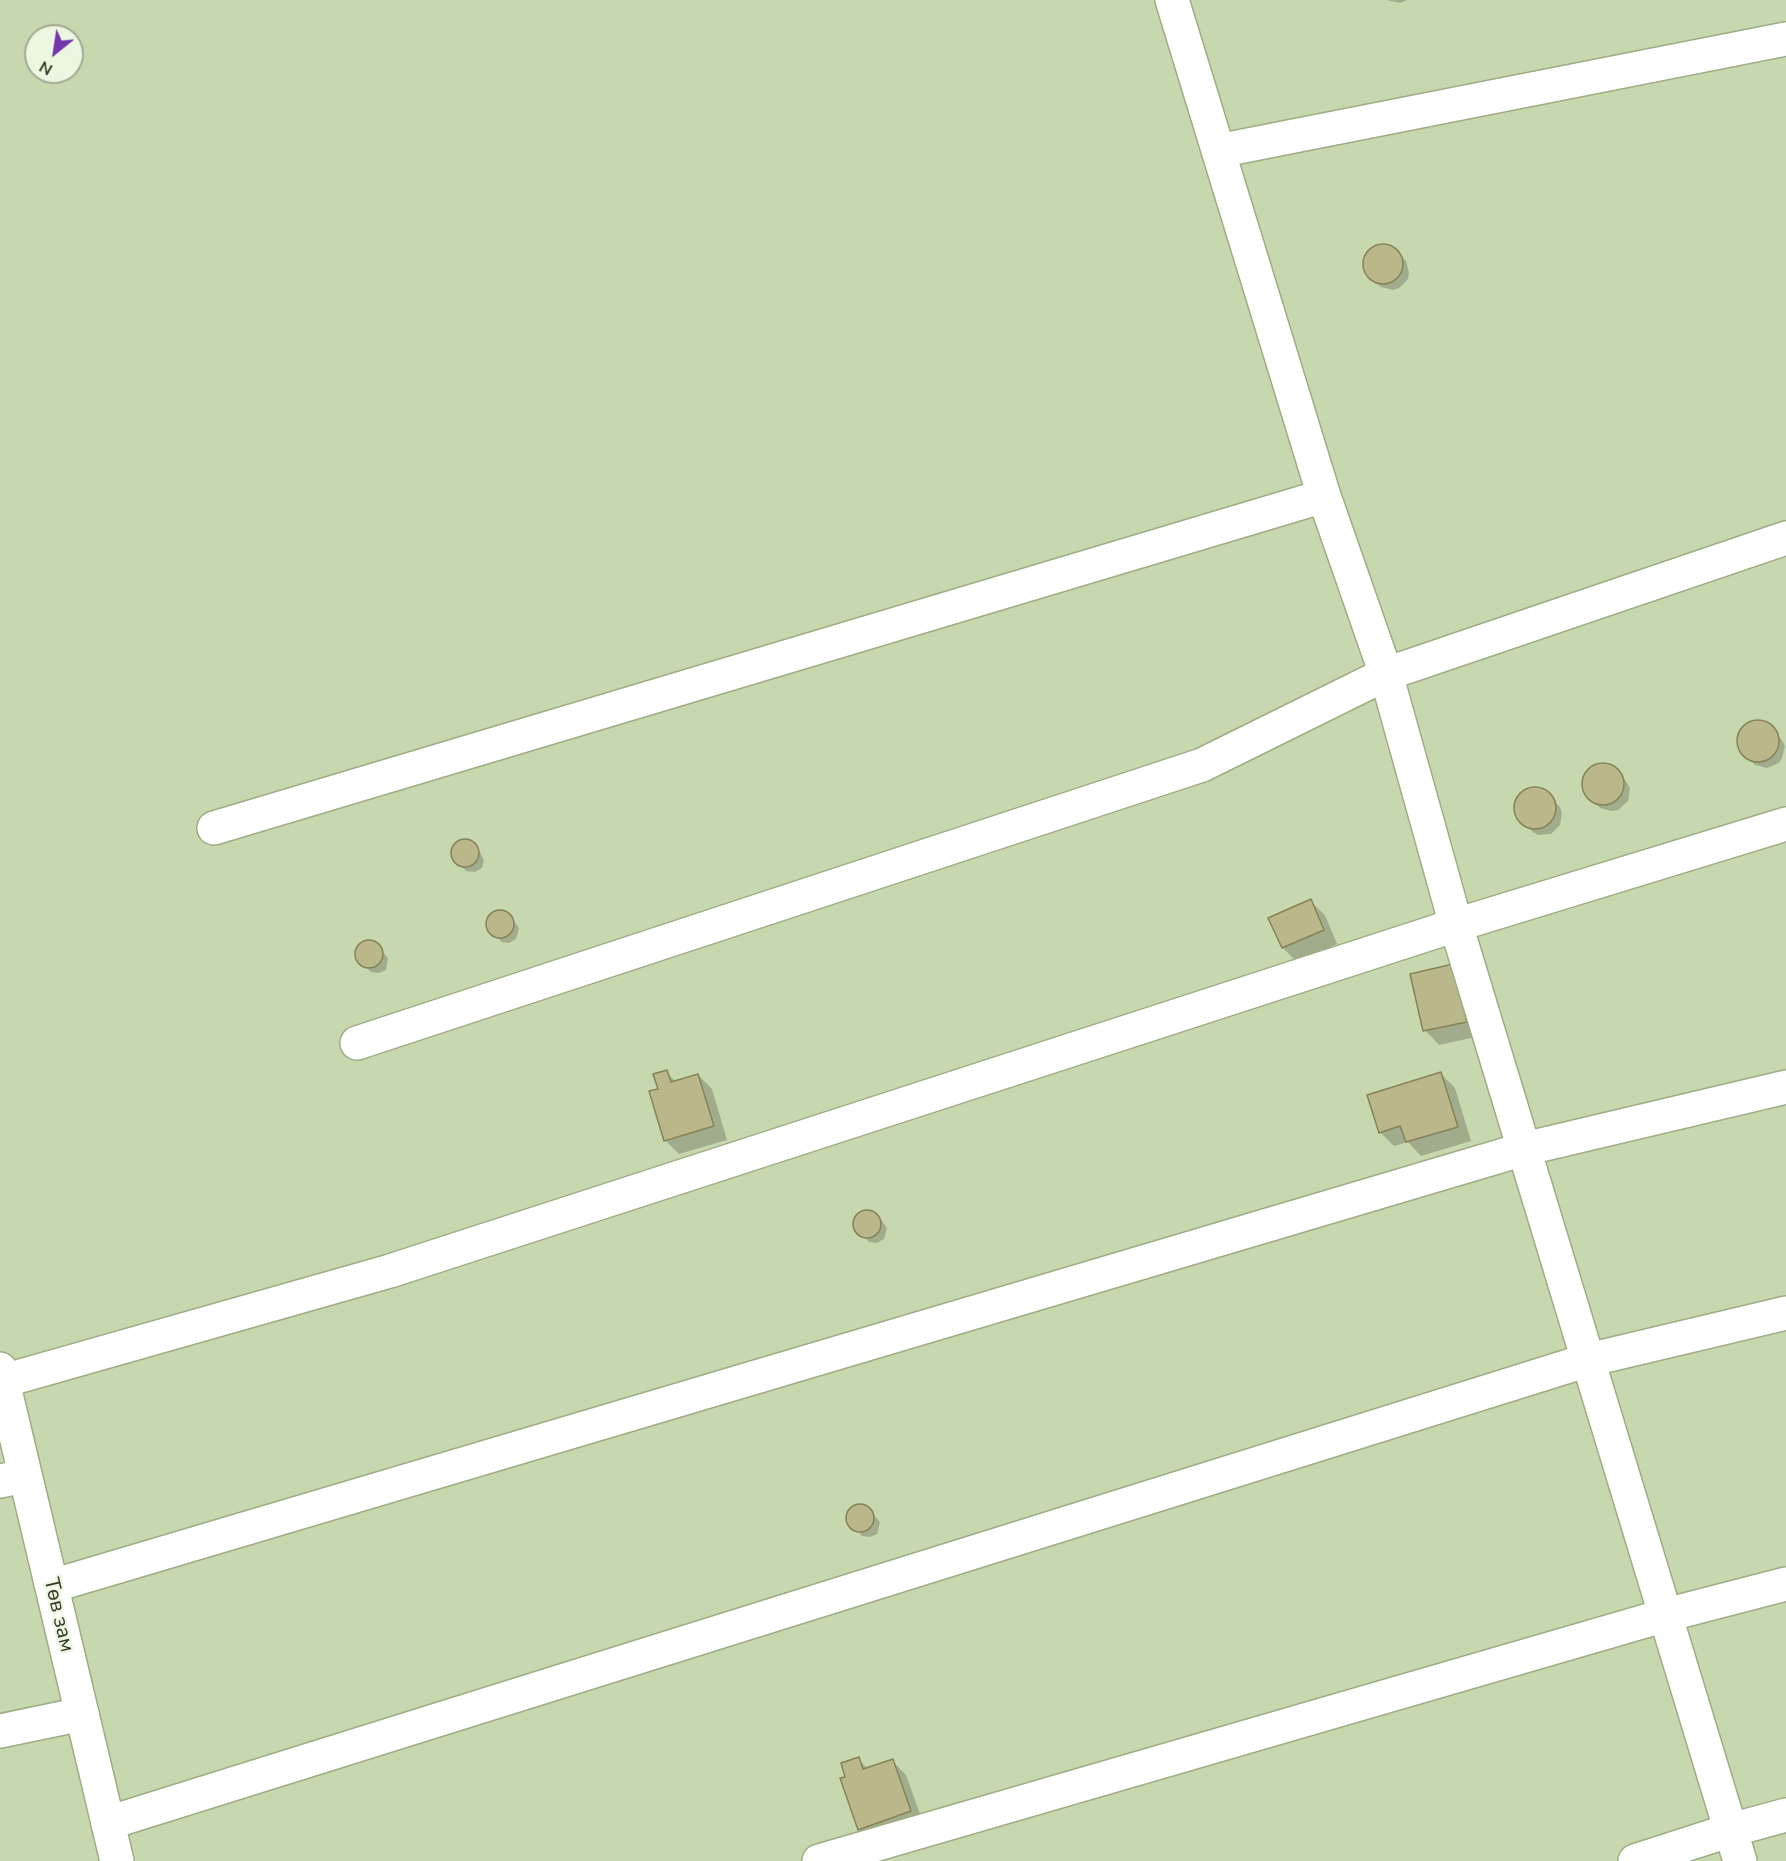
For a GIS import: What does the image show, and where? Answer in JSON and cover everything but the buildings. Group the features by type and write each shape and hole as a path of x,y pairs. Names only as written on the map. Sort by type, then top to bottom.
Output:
{"street":[{"path":"1172,0 1324,496 1386,674 1456,924 1740,1861"},
{"path":"1218,151 1786,39"},
{"path":"214,828 1324,496"},
{"path":"357,1043 1202,765 1386,674 1786,538"},
{"path":"1,1375 390,1271 1456,924 1786,824"},
{"path":"52,1586 1524,1149 1786,1087"},
{"path":"108,1823 1588,1360 1786,1313"},
{"name":"Төв зам","path":"1,1375 13,1478 52,1586 117,1861"},
{"path":"819,1861 1666,1615 1786,1584"},
{"path":"0,1731 82,1714"},
{"path":"1635,1861 1786,1815"}]}
